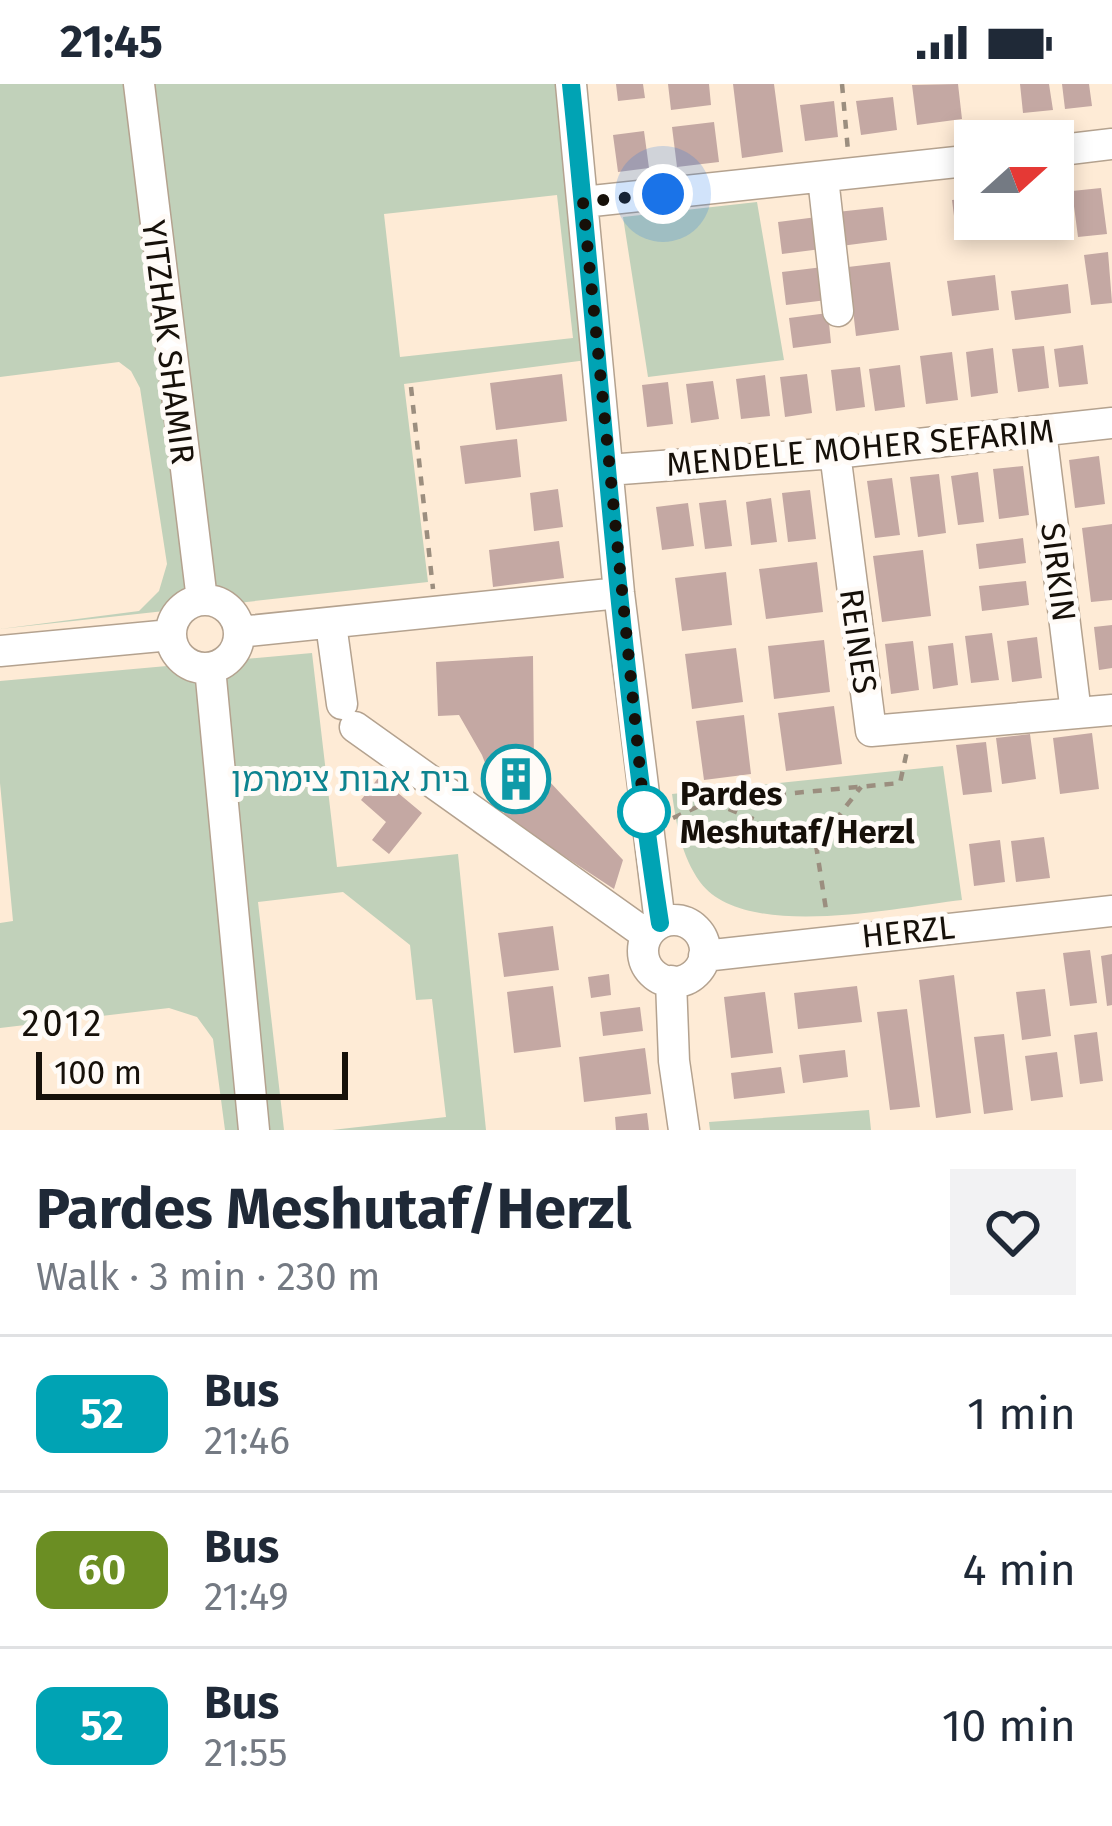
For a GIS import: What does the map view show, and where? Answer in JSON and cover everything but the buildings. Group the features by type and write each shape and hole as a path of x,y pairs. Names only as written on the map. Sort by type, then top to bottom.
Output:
{"street":[{"name":"YITZHAK SHAMIR","path":"139,84 202,600"},
{"path":"331,624 349,716 654,929 688,923 701,937 704,956 696,972 671,981 655,975 645,960 654,929 646,830 571,84"},
{"path":"1074,149 1112,144"},
{"path":"583,202 954,162"},
{"path":"836,176 838,311"},
{"name":"MENDELE MOHER SEFARIM","path":"608,470 835,453 1112,423"},
{"name":"SIRKIN","path":"1041,431 1076,713"},
{"name":"REINES","path":"835,453 872,731 1112,710"},
{"path":"239,632 620,593"},
{"path":"202,600 225,606 236,618 239,632 237,647 228,659 209,668 185,662 171,635 182,609 202,600"},
{"path":"0,651 171,635"},
{"path":"209,668 254,1130"},
{"name":"HERZL","path":"704,956 1112,911"},
{"path":"671,981 674,1061 684,1130"}],"path":[{"path":"836,176 842,84"},
{"path":"411,387 436,612"},
{"path":"646,830 710,801 900,783 912,728"},
{"path":"830,939 816,845 861,787"},
{"path":"710,801 816,845"}],"green space":[{"path":"0,84 558,84 587,360 404,384 428,582 0,629 139,611 159,591 167,564 140,388 131,371 119,362 0,377","holes":["557,195 573,338 400,357 384,214"]},
{"path":"757,202 784,360 648,377 623,217"},
{"path":"312,653 337,867 458,854 486,1130 332,1130 446,1117 432,999 416,1000 410,945 343,892 258,902 284,1130 225,1130 213,1039 197,1017 169,1008 0,1028 0,923 13,921 0,783 0,681"},
{"path":"943,766 962,900 863,913 785,916 750,911 721,900 700,882 688,862 672,794"},
{"path":"869,1110 871,1130 710,1130 709,1122"}],"bus line":[{"name":"52","path":"571,84 620,593 660,923"}],"place":[{"name":"בית אבות צימרמן","path":"516,779"},
{"name":"Pardes Meshutaf/Herzl","path":"644,812"}],"district":[{"name":"2012","path":"63,1023"}],"route":[{"path":"644,812 646,830 583,202 663,194"}]}
